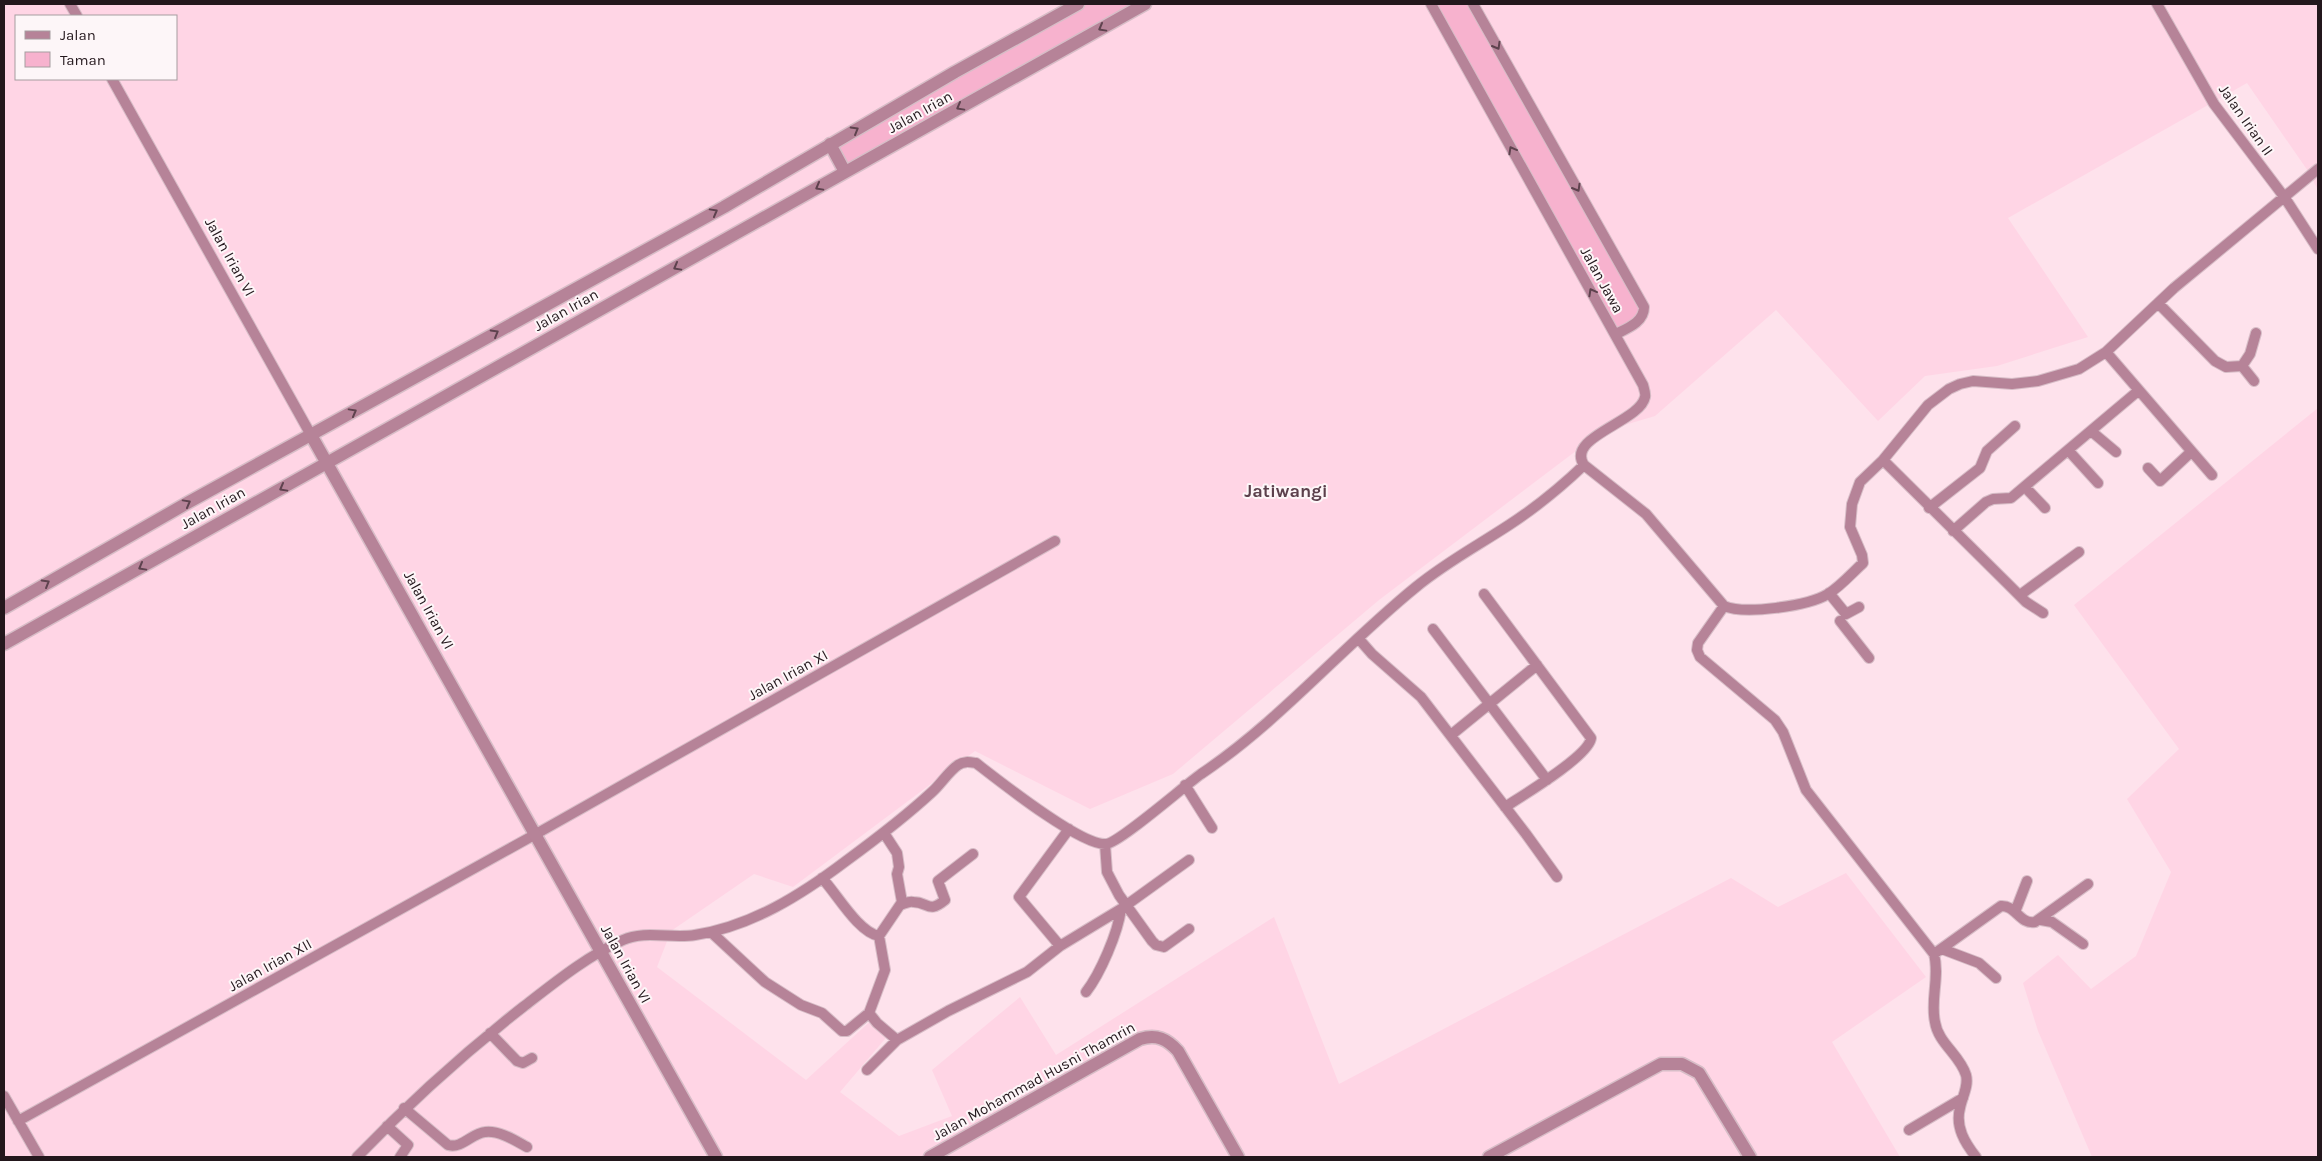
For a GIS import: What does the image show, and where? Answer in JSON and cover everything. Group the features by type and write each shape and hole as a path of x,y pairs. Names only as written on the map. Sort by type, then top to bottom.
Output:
{"street":[{"path":"70,4 76,15"},
{"name":"Jalan Irian","path":"4,608 310,435 724,206 1078,4"},
{"name":"Jalan Irian","path":"4,644 1144,4"},
{"name":"Jalan Jawa","path":"1431,4 1616,334 1639,321 1644,315 1644,307 1473,4"},
{"name":"Jalan Irian II","path":"2157,4 2214,104 2285,198 2318,249"},
{"name":"Jalan Irian VI","path":"113,80 716,1157"},
{"path":"830,144 844,172"},
{"path":"1616,334 1643,386 1646,396 1634,412 1586,443 1580,460 1646,514 1724,606 1733,610 1748,611 1813,601 1829,593 1863,563 1862,555 1850,527 1852,504 1860,482 1883,460 1928,405 1949,389 1974,381 2012,384 2062,375 2079,369 2106,352 2158,302 2318,169"},
{"path":"2158,302 2215,361 2226,367 2242,366"},
{"path":"2242,366 2250,354 2256,332"},
{"path":"2106,352 2212,475"},
{"path":"2242,366 2254,381"},
{"path":"1952,530 1986,502 1993,499 2011,498 2138,391"},
{"path":"1929,508 1980,468 1987,451 2016,426"},
{"path":"2091,431 2116,452"},
{"path":"2068,450 2098,483"},
{"path":"2148,468 2160,481 2191,452"},
{"path":"1883,460 1929,508 2020,596 2043,614"},
{"path":"357,1157 404,1108 490,1033 552,984 600,952 631,937 648,935 670,937 711,932 737,925 764,913 822,878 884,834 934,790 952,770 967,761 976,763 1069,830 1105,844 1123,837 1185,785 1253,736 1358,638 1435,572 1511,524 1584,465"},
{"path":"2025,486 2045,508"},
{"name":"Jalan Irian XI","path":"536,834 1055,541"},
{"path":"2020,596 2080,552"},
{"path":"1829,593 1840,621 1869,658"},
{"path":"1484,594 1591,738 1589,746 1548,780 1505,807"},
{"path":"1724,606 1698,643 1697,650 1700,657 1775,720 1784,732 1806,790 1938,951 1979,963 1996,978"},
{"path":"1840,621 1859,607"},
{"path":"1433,630 1548,780"},
{"path":"1358,638 1372,654 1421,697 1557,877"},
{"path":"1451,735 1537,665"},
{"path":"1185,785 1212,828"},
{"path":"1060,946 1019,897 1069,830"},
{"name":"Jalan Irian XII","path":"18,1121 536,834"},
{"path":"711,932 765,982 801,1005 822,1013 842,1031 848,1031 869,1013 886,970 879,936 900,905 902,898 897,874 899,868 897,853 884,834"},
{"path":"1105,844 1106,872 1123,907 1152,941 1160,947 1164,947 1189,930"},
{"path":"900,905 913,902 930,908 938,906 945,900 938,881 973,854"},
{"path":"867,1070 897,1040 948,1011 1027,972 1060,946 1123,907 1189,860"},
{"path":"822,878 862,927 872,935 879,936"},
{"path":"2015,912 2027,881"},
{"path":"1938,951 2000,906 2006,906 2030,923 2040,920 2088,884"},
{"path":"1086,992 1097,976 1123,907"},
{"path":"2040,920 2052,922 2083,944"},
{"path":"1938,951 1934,1021 1940,1037 1965,1073 1966,1080 1959,1109 1959,1126 1965,1141 1976,1157"},
{"path":"869,1013 877,1023 897,1040"},
{"path":"490,1033 517,1061 523,1063 532,1058"},
{"name":"Jalan Mohammad Husni Thamrin","path":"930,1157 1140,1039 1149,1036 1160,1036 1170,1042 1178,1051 1238,1157"},
{"path":"1489,1157 1618,1086 1661,1064 1670,1063 1689,1066 1703,1078 1750,1157"},
{"path":"4,1096 39,1157"},
{"path":"1909,1130 1963,1098"},
{"path":"404,1108 441,1141 452,1146 486,1131 505,1136 527,1148"},
{"path":"387,1126 408,1145 400,1157"}],"shaded area":[{"path":"4,4 2318,4 2318,190 2308,171 2247,83 2008,218 2088,337 1997,366 1925,376 1878,421 1776,310 1655,416 1601,432 1379,600 1173,774 1090,809 975,751 793,887 754,874 671,931 657,967 806,1080 875,1017 890,1033 840,1092 899,1136 952,1116 932,1070 1020,997 1056,1055 1274,917 1339,1084 1731,878 1778,907 1846,873 1926,977 1832,1042 1900,1157 4,1157"},
{"path":"2318,408 2318,1157 2092,1157 2038,1031 2023,983 2058,955 2091,989 2136,956 2171,872 2127,799 2179,749 2074,605"}],"green space":[{"path":"1080,4 1145,4 845,172 830,144"},
{"path":"1430,4 1473,4 1644,315 1616,334"}],"district":[{"name":"Jatiwangi","path":"1286,491"}]}
